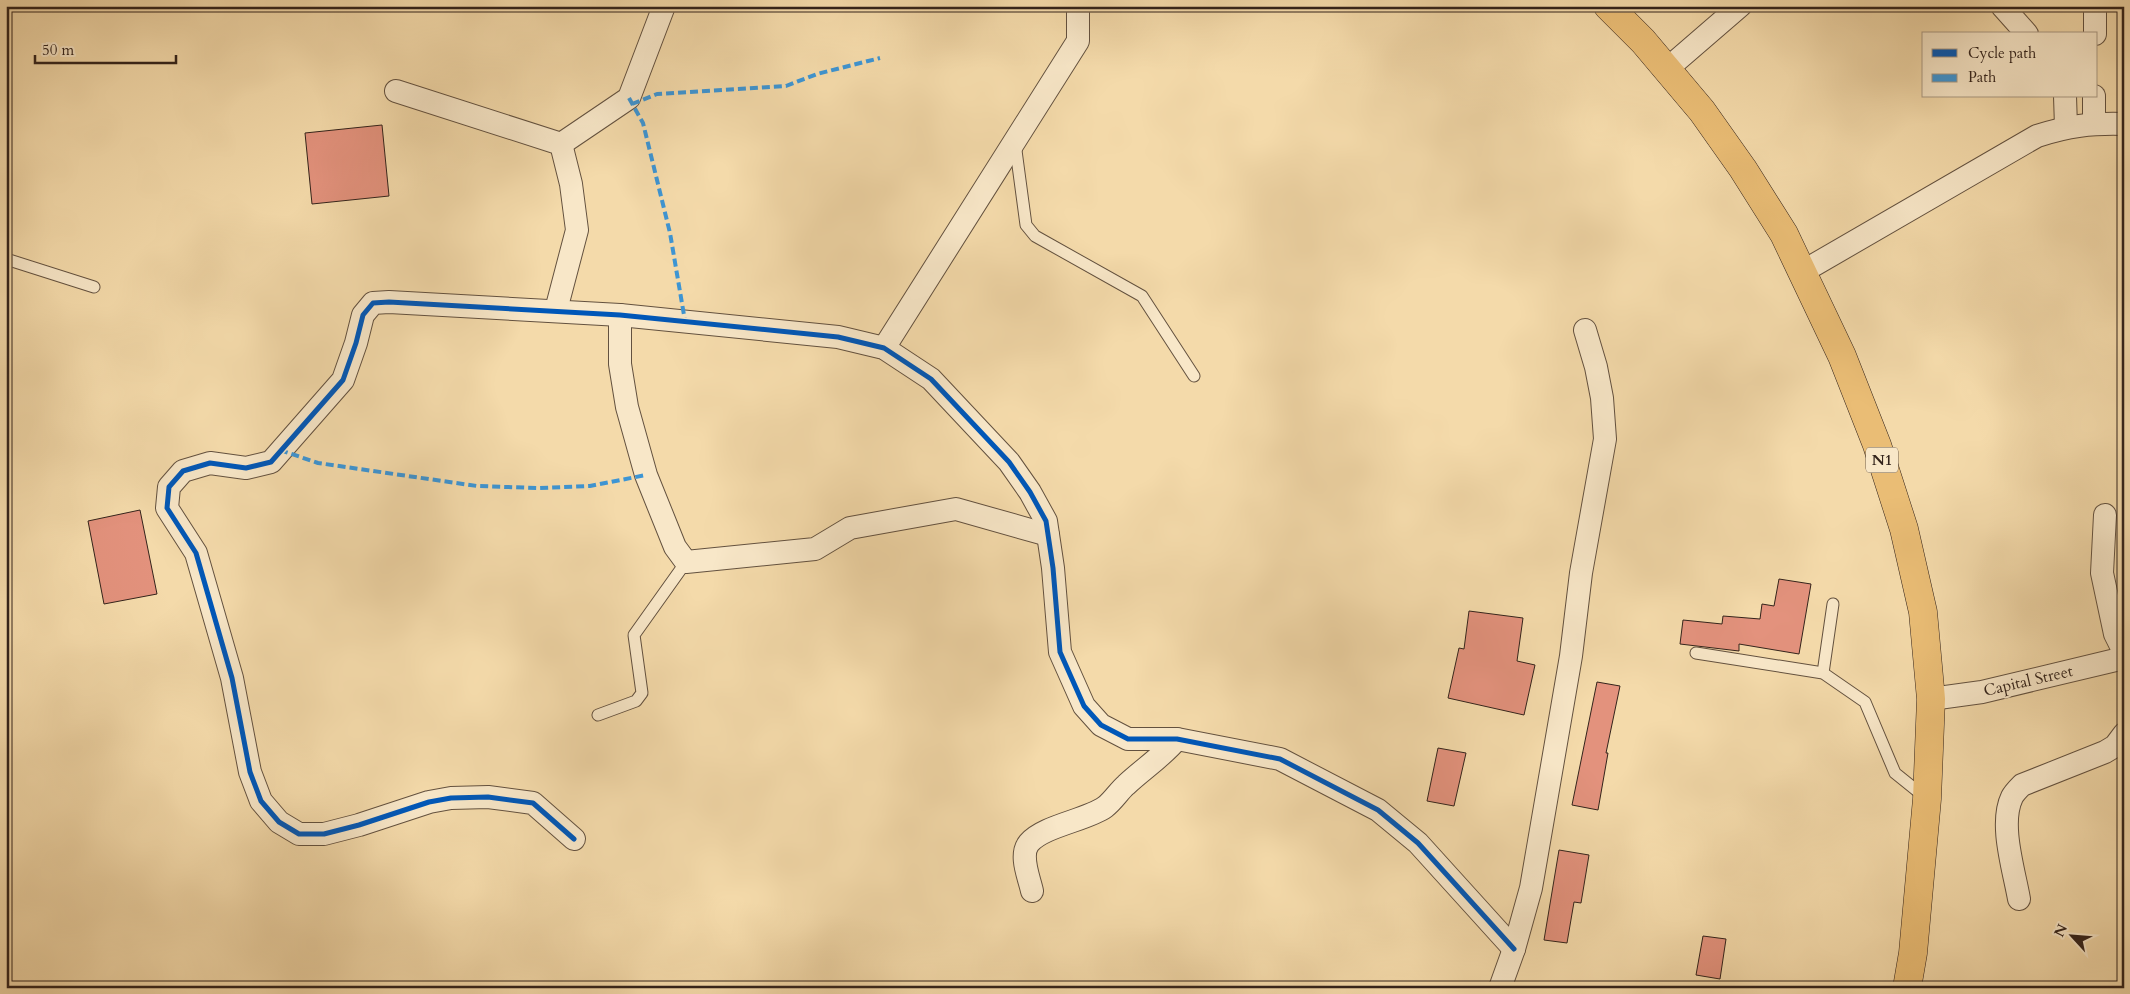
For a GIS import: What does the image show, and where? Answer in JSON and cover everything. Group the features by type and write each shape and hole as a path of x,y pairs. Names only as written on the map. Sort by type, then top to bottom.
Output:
{"highway":[{"name":"N1","path":"1608,6 1643,40 1702,111 1743,169 1784,234 1842,356 1877,444 1904,529 1922,612 1931,699 1927,799 1913,954 1907,988"}],"street":[{"path":"561,144 629,98 664,6"},
{"path":"884,348 1078,41 1078,6"},
{"path":"1667,69 1740,6"},
{"path":"2002,6 2025,32"},
{"path":"2095,6 2095,32"},
{"path":"396,91 561,144"},
{"path":"2065,98 2066,127"},
{"path":"2094,98 2094,123"},
{"path":"1802,272 2037,136 2066,127 2094,123 2124,124"},
{"path":"556,310 577,230 571,184 561,144"},
{"path":"574,839 533,803 488,798 450,798 429,802 392,815 324,834 299,834 279,822 261,800 250,772 232,678 196,553 167,508 169,487 183,471 210,463 246,468 271,462 343,380 356,343 363,315 373,303 389,302 620,314 838,337 884,348 931,379 1009,462 1030,492 1046,521 1053,568 1060,652 1084,706 1101,725 1128,739 1177,739 1280,759 1378,810 1418,843 1514,948"},
{"path":"620,314 620,364 627,406 646,475 675,548 686,562 815,549 850,528 956,508 1048,535"},
{"path":"1500,988 1514,948 1531,888 1571,656 1581,573 1605,439 1602,398 1596,367 1585,330"},
{"path":"2105,515 2102,573 2115,634 2124,652"},
{"name":"Capital Street","path":"1931,699 1982,692 2124,658"},
{"path":"2019,899 2006,830 2007,812 2012,796 2022,785 2105,752 2115,746 2124,734"},
{"path":"1032,891 1025,858 1026,849 1030,842 1105,807 1125,785 1165,754 1177,739"}],"lane":[{"path":"1015,142 1026,225 1035,236 1142,296 1194,376"},
{"path":"6,259 94,287"},
{"path":"598,715 636,701 642,693 634,635 686,562"},
{"path":"1823,673 1833,604"},
{"path":"1696,653 1823,673 1865,702 1895,773 1927,799"}],"building":[{"path":"382,125 389,196 312,204 305,133"},
{"path":"140,510 157,594 104,604 88,521"},
{"path":"1779,579 1811,584 1799,654 1739,644 1739,651 1680,644 1683,620 1722,624 1723,616 1760,619 1762,604 1774,606"},
{"path":"1469,611 1523,618 1517,661 1535,665 1524,715 1448,698 1459,648 1464,649"},
{"path":"1597,682 1620,686 1606,753 1608,753 1598,810 1572,805"},
{"path":"1438,748 1466,753 1454,806 1427,801"},
{"path":"1559,850 1589,855 1581,903 1574,902 1567,943 1544,940"},
{"path":"1703,936 1726,939 1720,979 1696,975"}],"marked path":[{"path":"632,104 657,94 786,86 817,74 880,58"},
{"path":"629,98 643,123 670,233 685,321"},
{"path":"280,450 318,463 477,486 539,488 590,486 646,475"}],"cycle path":[{"path":"574,839 533,803 488,797 451,798 429,802 359,825 324,834 299,834 279,822 261,801 250,772 232,678 196,553 167,508 169,487 183,471 210,463 246,468 271,462 343,380 356,343 363,315 373,303 389,302 620,315 838,337 884,348 931,379 1009,462 1030,492 1046,521 1053,568 1060,652 1084,706 1101,725 1128,739 1177,739 1280,759 1378,810 1418,843 1514,949"}]}
